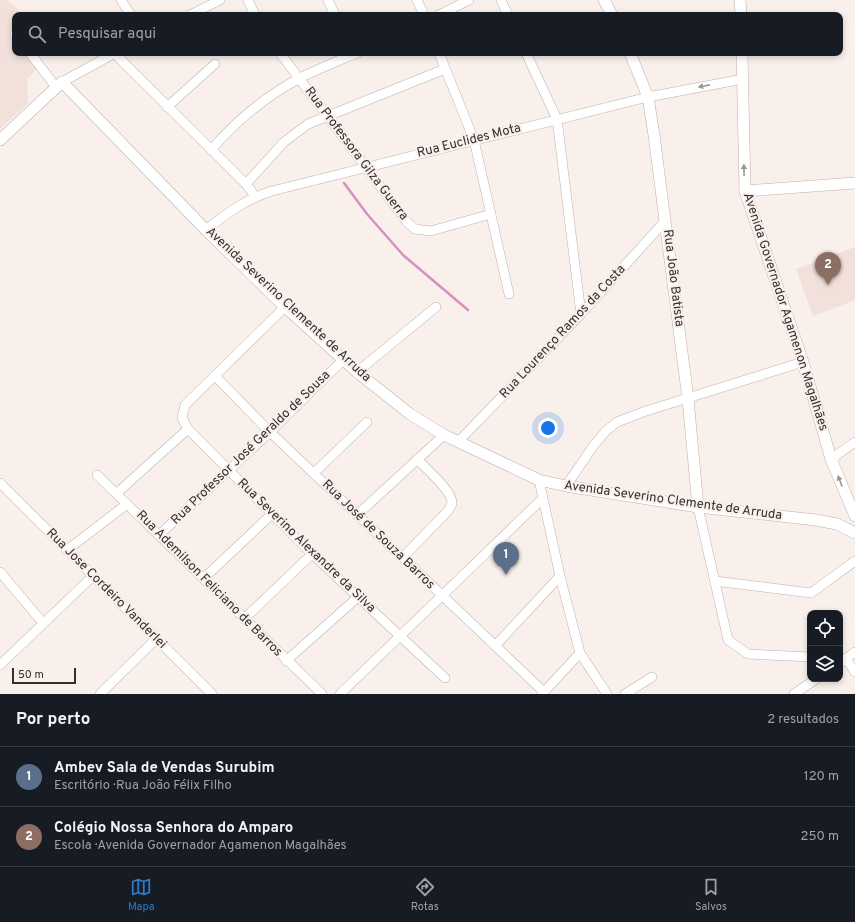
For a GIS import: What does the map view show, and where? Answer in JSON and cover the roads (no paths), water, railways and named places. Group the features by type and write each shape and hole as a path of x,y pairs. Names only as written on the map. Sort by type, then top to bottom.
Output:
{"main road":[{"path":"604,0 610,12"},
{"path":"741,0 741,12"},
{"name":"Rua João Batista","path":"631,56 648,97 654,135 688,399 698,507"},
{"name":"Avenida Governador Agamenon Magalhães","path":"742,56 745,191 803,362 831,459 855,516"},
{"path":"0,140 59,84"},
{"name":"Avenida Severino Clemente de Arruda","path":"59,84 285,307 343,360 410,414 444,435 539,480 566,486 698,507 816,520 837,524 855,533"},
{"path":"745,191 855,183"}],"street":[{"path":"121,0 129,12"},
{"path":"196,12 220,0"},
{"path":"248,0 254,12"},
{"path":"328,0 334,12"},
{"path":"417,0 423,12"},
{"path":"445,12 470,0"},
{"path":"501,0 507,12"},
{"path":"33,56 59,84 110,56"},
{"path":"118,56 167,107 246,184 255,196"},
{"name":"Rua Professora Gilza Guerra","path":"282,56 407,222 415,229 430,231 491,214"},
{"path":"211,150 234,125 257,106 299,79 349,56"},
{"path":"440,56 474,140 509,294"},
{"path":"527,56 556,119 581,314"},
{"path":"167,107 215,64"},
{"path":"246,184 280,147 297,131 308,124 445,69"},
{"name":"Rua Euclides Mota","path":"206,230 232,209 255,196 556,119 648,97 742,79"},
{"name":"Rua Lourenço Ramos da Costa","path":"458,442 581,314 666,221"},
{"path":"117,493 188,429 182,418 185,405 285,307"},
{"path":"357,372 436,307"},
{"name":"Rua Professor José Geraldo de Sousa","path":"159,535 229,471 343,360"},
{"path":"566,486 594,445 606,431 617,422 646,411 803,362"},
{"name":"Rua José de Souza Barros","path":"215,376 270,432 403,557 543,693"},
{"path":"314,473 367,422"},
{"name":"Rua Severino Alexandre da Silva","path":"188,429 312,554 445,678"},
{"path":"357,514 444,435"},
{"path":"831,459 855,442"},
{"path":"403,557 445,514 451,507 452,502 450,494 417,459"},
{"name":"Rua Ademilson Feliciano de Barros","path":"97,475 204,578 286,661 322,694"},
{"path":"539,480 560,576 580,653 606,694"},
{"name":"Rua Jose Cordeiro Vanderlei","path":"0,483 212,694"},
{"path":"340,694 542,499"},
{"path":"67,550 127,504"},
{"path":"698,507 728,640 748,654 807,657"},
{"path":"204,578 272,514"},
{"path":"244,619 312,554"},
{"path":"715,581 811,593 855,561"},
{"path":"0,572 43,623"},
{"path":"0,665 93,576"},
{"path":"495,646 560,576"},
{"path":"286,661 358,597"},
{"path":"100,694 156,639"},
{"path":"843,659 855,652"},
{"path":"543,693 580,653"},
{"path":"843,661 855,672"},
{"path":"625,694 652,677"},
{"path":"794,694 812,682"}],"waterway":[{"path":"344,183 367,214 403,255 468,310"}],"place":[{"name":"Colégio Nossa Senhora do Amparo","path":"828,285"},
{"name":"Ambev Sala de Vendas Surubim","path":"506,575"}]}
